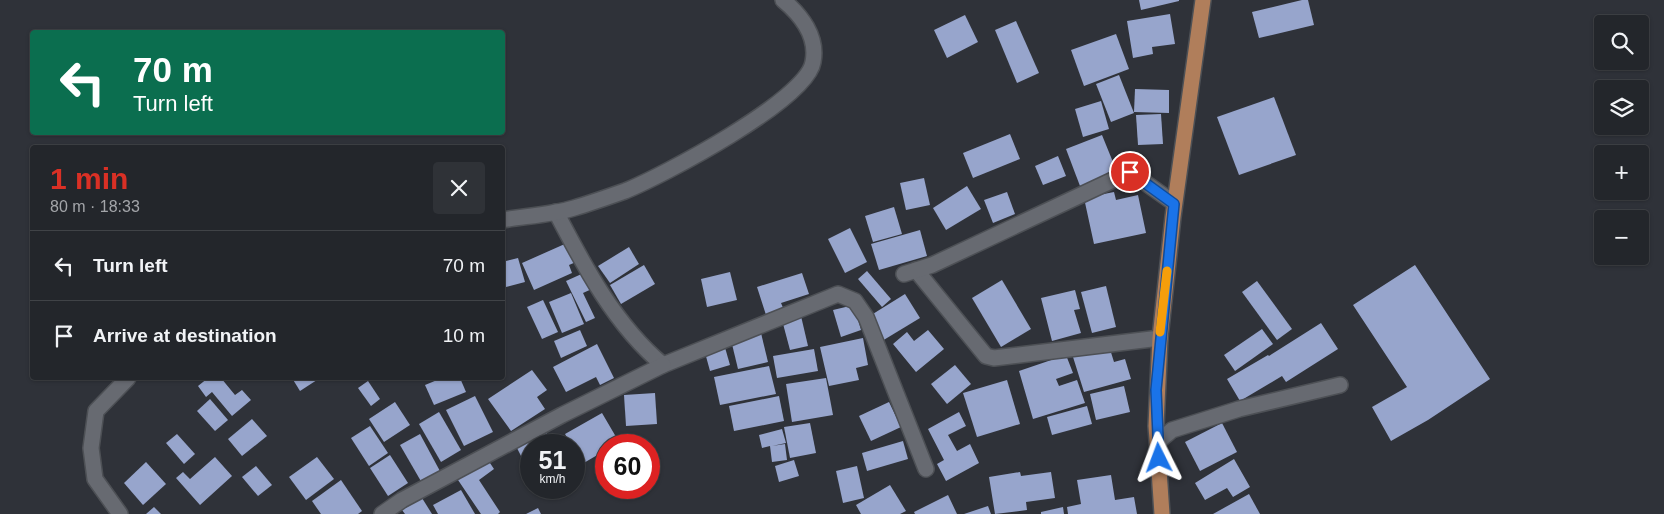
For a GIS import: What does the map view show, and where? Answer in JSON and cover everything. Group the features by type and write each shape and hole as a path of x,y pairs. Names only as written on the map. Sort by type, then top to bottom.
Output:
{"main road":[{"path":"1162,514 1159,493 1159,441 1156,426 1156,390 1160,338 1174,204 1204,0"}],"street":[{"path":"505,220 573,209 625,191 676,167 774,107 794,91 808,75 813,62 813,45 806,25 783,0"},
{"path":"1160,338 994,358 986,356 910,272 932,265 1130,172 1174,204"},
{"path":"556,212 579,257 608,303 637,340 663,365"},
{"path":"382,514 402,500 562,414 663,365 838,294 855,301 866,316 926,469"},
{"path":"120,514 95,479 91,448 96,411 126,380"},
{"path":"1159,441 1172,430 1239,409 1340,385"}],"building":[{"path":"1139,0 1179,0 1179,1 1141,10"},
{"path":"1308,0 1314,25 1259,38 1252,12"},
{"path":"1170,14 1175,44 1152,47 1153,54 1133,58 1127,21"},
{"path":"965,15 978,42 947,58 934,30"},
{"path":"1016,21 1039,73 1017,83 995,30"},
{"path":"1116,34 1129,69 1084,86 1071,50"},
{"path":"1119,75 1134,113 1111,122 1096,84"},
{"path":"1135,89 1169,90 1169,113 1134,112"},
{"path":"1274,97 1296,155 1239,175 1217,117"},
{"path":"1101,101 1109,129 1083,137 1075,109"},
{"path":"1161,114 1163,144 1138,145 1136,115"},
{"path":"1010,134 1020,159 973,178 963,153"},
{"path":"1102,135 1117,172 1080,186 1066,149"},
{"path":"1058,156 1066,176 1043,185 1035,166"},
{"path":"924,178 930,205 906,210 900,183"},
{"path":"967,186 981,209 946,230 933,208"},
{"path":"1007,192 1015,214 993,223 984,200"},
{"path":"1114,192 1116,200 1138,195 1146,233 1094,244 1084,198"},
{"path":"894,207 902,234 873,242 865,216"},
{"path":"850,228 867,262 845,273 828,239"},
{"path":"920,230 927,256 879,270 871,244"},
{"path":"567,243 576,262 569,265 572,273 534,290 522,263"},
{"path":"629,247 639,264 610,283 598,266"},
{"path":"518,258 525,282 505,287 505,261"},
{"path":"644,265 655,284 621,304 610,285"},
{"path":"1415,265 1490,379 1428,420 1391,441 1372,407 1407,387 1353,305"},
{"path":"867,271 891,299 882,307 858,279"},
{"path":"586,272 594,288 583,293 595,318 586,322 566,281"},
{"path":"730,272 737,300 707,307 701,279"},
{"path":"802,273 809,294 781,303 784,310 766,315 757,287"},
{"path":"1002,280 1031,329 1001,347 972,298"},
{"path":"1257,281 1292,329 1277,340 1242,292"},
{"path":"1106,286 1116,327 1092,333 1081,292"},
{"path":"1075,290 1080,309 1074,310 1081,333 1052,341 1041,298"},
{"path":"571,293 584,324 562,333 549,302"},
{"path":"905,294 920,318 882,341 868,317"},
{"path":"543,300 558,332 542,339 527,307"},
{"path":"854,305 861,330 841,337 833,310"},
{"path":"801,316 808,346 790,350 782,320"},
{"path":"1321,323 1338,349 1286,382 1282,376 1240,401 1227,379 1269,356"},
{"path":"1262,329 1273,344 1235,371 1224,355"},
{"path":"580,330 587,346 561,358 554,341"},
{"path":"928,330 944,349 916,372 893,344 907,332 914,341"},
{"path":"761,333 768,362 738,369 731,340"},
{"path":"863,338 868,365 856,368 859,380 829,386 820,347"},
{"path":"597,344 614,378 600,385 596,377 566,392 553,367"},
{"path":"724,344 730,365 710,371 704,349"},
{"path":"1109,346 1114,362 1125,359 1131,379 1084,392 1073,357"},
{"path":"814,349 818,371 777,378 773,356"},
{"path":"1066,355 1073,373 1056,379 1059,386 1077,380 1085,403 1033,419 1019,371"},
{"path":"955,365 971,384 947,404 931,384"},
{"path":"769,366 776,394 720,405 714,377"},
{"path":"532,370 547,390 537,397 545,409 511,431 488,399"},
{"path":"826,378 833,415 792,422 786,384"},
{"path":"206,380 223,380 235,395 242,390 251,400 232,416 212,392 206,397 198,386"},
{"path":"293,380 317,380 300,391"},
{"path":"437,380 461,380 466,392 434,405 425,385"},
{"path":"1007,380 1020,424 977,437 963,393"},
{"path":"368,381 380,399 371,406 358,388"},
{"path":"1124,386 1130,412 1096,420 1090,394"},
{"path":"655,393 657,424 626,426 624,395"},
{"path":"475,396 493,432 464,446 446,410"},
{"path":"779,396 784,421 734,431 729,406"},
{"path":"210,399 228,420 215,431 197,411"},
{"path":"395,402 410,425 384,442 369,419"},
{"path":"889,402 901,427 871,441 859,416"},
{"path":"1087,406 1092,424 1052,435 1047,417"},
{"path":"439,412 461,450 441,462 419,424"},
{"path":"959,412 966,426 948,435 957,451 970,444 979,463 946,481 937,464 944,460 928,429"},
{"path":"602,413 614,434 595,434 595,456 585,462 585,434 565,434"},
{"path":"252,419 267,436 242,456 228,439"},
{"path":"810,423 816,453 790,458 784,427"},
{"path":"1222,423 1237,452 1200,471 1185,442"},
{"path":"370,426 388,453 369,466 351,438"},
{"path":"543,427 547,434 529,434"},
{"path":"782,429 786,443 772,446 785,444 787,460 772,462 770,446 762,448 759,435"},
{"path":"177,434 195,454 184,464 166,443"},
{"path":"420,434 441,473 422,483 400,445"},
{"path":"520,439 520,454 514,442"},
{"path":"903,441 908,459 867,471 862,453"},
{"path":"390,455 408,483 388,496 370,468"},
{"path":"215,457 232,476 200,505 176,478 183,472 190,479"},
{"path":"317,457 334,479 306,500 289,477"},
{"path":"1234,459 1250,487 1233,497 1227,488 1205,500 1195,483"},
{"path":"488,460 494,469 479,480 500,512 498,514 481,514 458,480"},
{"path":"794,460 799,476 779,482 775,466"},
{"path":"146,462 166,484 143,505 124,483"},
{"path":"256,466 272,485 258,496 242,477"},
{"path":"857,466 864,498 843,503 836,471"},
{"path":"1020,472 1021,476 1051,472 1055,498 1026,502 1027,510 995,514 989,477"},
{"path":"1111,475 1115,500 1134,497 1137,514 1068,514 1067,507 1081,504 1077,480"},
{"path":"341,480 362,511 358,514 321,514 312,501"},
{"path":"890,485 906,511 900,514 861,514 856,505"},
{"path":"461,490 475,514 438,514 433,505"},
{"path":"1249,494 1260,514 1213,514"},
{"path":"948,495 957,514 915,514 914,512"},
{"path":"422,498 432,514 405,514 402,510"},
{"path":"988,506 991,514 964,514"},
{"path":"154,507 161,514 146,514"},
{"path":"1063,507 1064,514 1041,514 1041,512"},
{"path":"538,508 541,514 526,514"}],"slow traffic":[{"path":"1160,332 1167,271"}],"route":[{"path":"1130,172 1174,204 1156,390 1156,426 1159,441 1159,458"}]}
